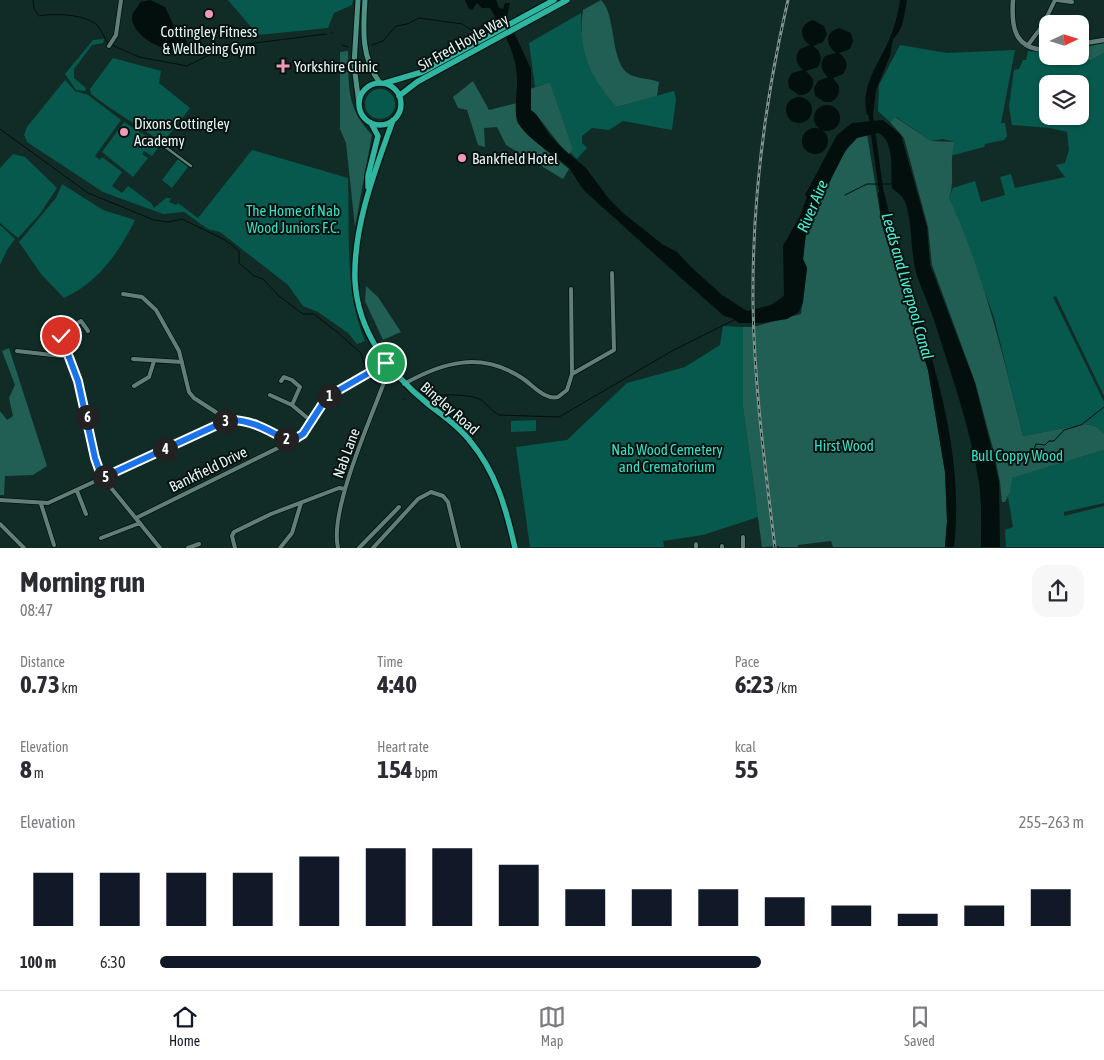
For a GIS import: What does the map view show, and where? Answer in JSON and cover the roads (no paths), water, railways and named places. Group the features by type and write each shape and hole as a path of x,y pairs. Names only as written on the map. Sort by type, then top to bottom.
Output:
{"highway":[{"name":"Sir Fred Hoyle Way","path":"400,96 412,85 441,65 554,0"},
{"name":"Sir Fred Hoyle Way","path":"382,83 416,75 441,65 567,0"},
{"path":"367,193 368,176 378,136 376,128 369,121 360,111 359,104 364,91 368,87 382,83 396,90 400,96 400,109 393,120 381,124 369,121"},
{"name":"Bingley Road","path":"393,120 367,193 357,249 355,280 359,312 371,341 391,370 404,384 469,439 487,463 497,484 515,548"}],"main road":[{"path":"358,0 354,65 359,104"},
{"path":"365,0 363,29 366,57 371,71 382,83"}],"street":[{"path":"109,46 116,35 121,0"},
{"path":"1013,0 1012,24 1017,37 1028,45 1039,48"},
{"path":"1028,45 1043,25 1056,0 1072,2"},
{"path":"1089,42 1104,40"},
{"path":"164,146 191,166"},
{"path":"572,374 614,350 612,273"},
{"path":"404,384 455,362 476,362 508,370 520,376 545,396 552,398 564,394 572,374 571,289"},
{"path":"123,294 142,297 150,302 179,351 189,392 194,398 228,420"},
{"path":"78,315 88,331"},
{"path":"81,321 64,331 61,336 70,357 85,408 95,458 102,478 160,548"},
{"path":"17,351 70,357"},
{"path":"133,360 182,362"},
{"path":"134,386 149,377 154,361"},
{"name":"Bankfield Drive","path":"136,518 303,434 327,397 386,363"},
{"name":"Nab Lane","path":"338,548 338,521 345,489 385,380 391,370"},
{"path":"281,381 284,377 292,380 300,387 292,405"},
{"path":"270,395 292,405 311,421"},
{"path":"0,500 41,504 76,491 228,420 238,419 254,424 290,442"},
{"path":"235,548 232,536 234,532 339,488 345,489"},
{"path":"76,491 86,514"},
{"path":"372,548 418,499 431,492 443,496 448,502 459,548"},
{"path":"280,548 292,533 302,503"},
{"path":"41,504 54,545"},
{"path":"359,548 398,507"},
{"path":"101,538 140,523"},
{"path":"0,524 24,548"},
{"path":"742,537 743,548"},
{"path":"188,548 199,544"}],"water":[{"path":"150,0 165,7 175,28 183,33 187,42 185,48 170,50 153,44 139,33 134,26 133,14 140,2"},
{"name":"River Aire","path":"465,0 496,0 499,8 503,9 505,3 510,3 507,17 531,69 531,110 536,114 548,133 562,148 586,168 609,199 623,213 662,244 677,252 722,295 747,311 771,305 784,296 783,246 800,216 807,197 805,195 837,135 852,123 883,120 901,135 927,227 930,265 975,383 992,451 999,482 1000,547 981,547 980,491 976,463 934,320 917,276 906,205 903,198 892,188 890,150 884,137 878,133 857,138 847,148 825,190 806,233 803,259 807,268 803,302 799,312 787,319 762,323 739,323 732,318 724,316 690,286 586,192 569,168 523,130 517,119 516,69 508,41 490,8 482,8 477,3 472,10 469,9"},
{"path":"900,0 907,0 903,21 897,35 893,39 890,56 876,90 873,115 867,115 865,105 868,86 892,32"},
{"path":"813,20 824,26 827,34 823,42 813,46 818,50 821,58 820,64 818,67 806,71 813,79 812,88 808,93 799,95 789,88 788,80 792,73 803,70 797,63 796,58 800,49 810,45 804,39 802,31 808,22"},
{"path":"839,28 851,33 853,41 850,49 839,53 844,58 846,65 843,74 833,78 839,86 838,96 832,101 825,102 815,96 814,88 818,81 828,77 822,70 821,65 825,56 836,53 828,43 828,39 831,32"},
{"path":"799,97 808,101 812,110 808,119 799,123 790,119 786,110 790,101"},
{"path":"827,105 836,109 840,118 836,127 827,131 818,127 814,118 818,109"},
{"path":"815,128 824,132 828,141 824,150 815,154 806,150 802,141 806,132"},
{"path":"884,192 945,411 953,456 956,501 954,547 945,547 947,521 945,472 928,370 882,225 878,193"}],"waterway":[{"path":"33,0 34,9 39,16 62,15 86,19 98,26 108,43"},
{"path":"372,45 383,41 396,26 407,24 419,18 462,24 473,31 496,17"},
{"path":"112,45 139,57 187,66 217,51 222,55 247,44 326,34"},
{"path":"342,45 348,47"},
{"name":"Leeds and Liverpool Canal","path":"870,110 882,197"},
{"path":"0,129 88,193 154,220 168,222 182,219 225,240 239,251 239,263 254,276 263,279 279,296 303,314 314,314 361,353 366,370"},
{"path":"845,195 867,184 891,184"},
{"path":"430,396 456,395 477,398 499,415 559,417 672,351 736,319"},
{"path":"369,377 377,383"},
{"path":"992,455 1016,458 1032,454 1036,444 1045,445 1049,441 1054,441 1064,430 1081,425 1104,407"}],"railway":[{"path":"775,548 758,395 754,334 753,265 758,188 767,112 788,0"}],"place":[{"name":"Cottingley Fitness & Wellbeing Gym","path":"209,14"},
{"name":"Yorkshire Clinic","path":"283,66"},
{"name":"Dixons Cottingley Academy","path":"124,132"},
{"name":"Bankfield Hotel","path":"462,158"}],"park label":[{"name":"The Home of Nab Wood Juniors F.C.","path":"293,218"},
{"name":"Hirst Wood","path":"844,445"},
{"name":"Bull Coppy Wood","path":"1017,455"},
{"name":"Nab Wood Cemetery and Crematorium","path":"667,458"}]}
